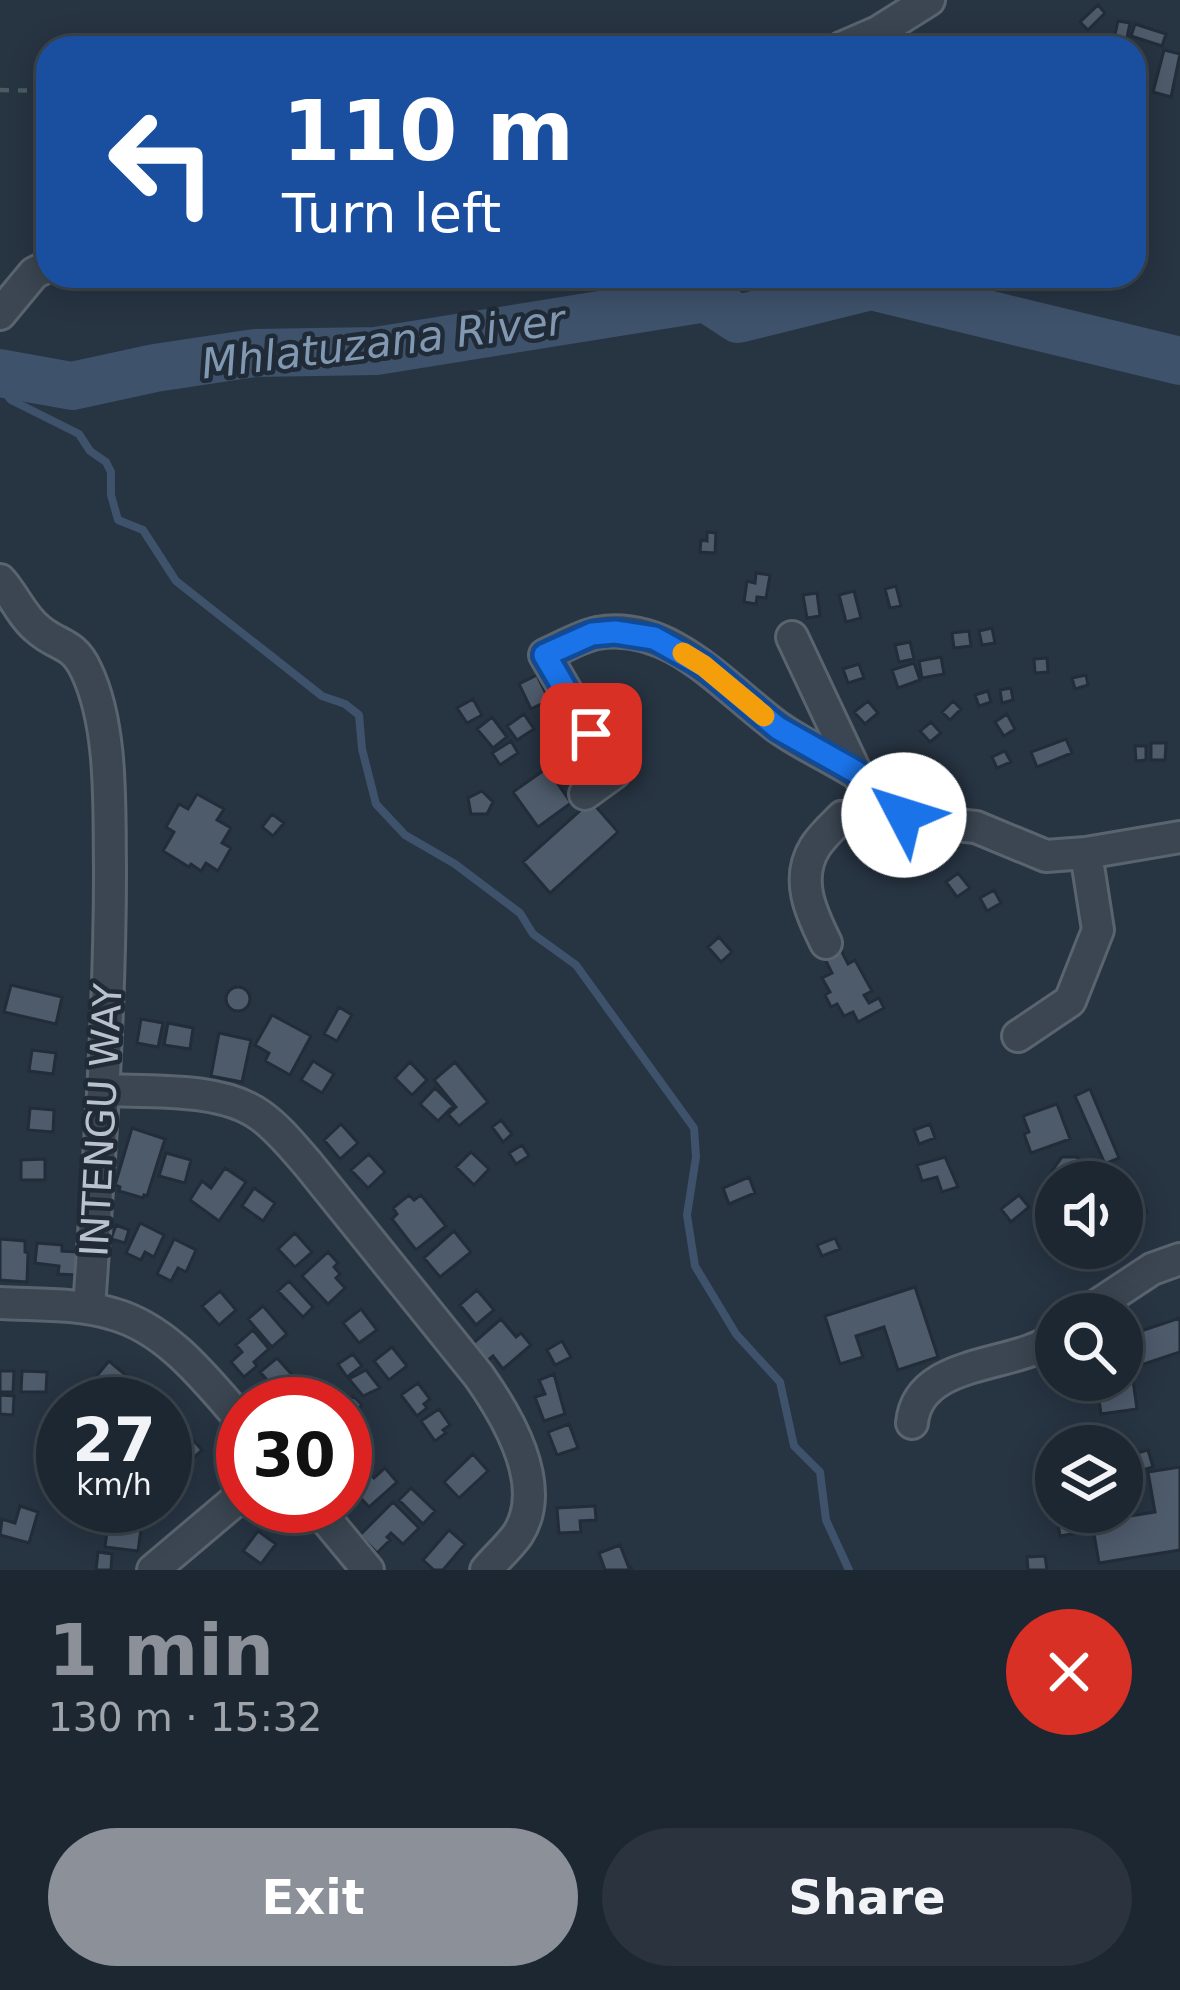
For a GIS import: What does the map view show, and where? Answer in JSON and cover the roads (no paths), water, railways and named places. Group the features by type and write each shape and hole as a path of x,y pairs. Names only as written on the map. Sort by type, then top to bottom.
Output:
{"street":[{"path":"869,36 929,0"},
{"path":"0,284 36,268"},
{"path":"0,314 36,272"},
{"name":"INTENGU WAY","path":"0,580 39,631 78,656 97,698 110,786 111,931 89,1308"},
{"path":"585,794 614,773 545,655 592,634 615,632 654,638 681,652 778,728 856,772"},
{"path":"792,637 856,772 878,797 933,827"},
{"path":"826,943 811,913 804,880 814,849 842,817 884,830 976,827 1046,856 1180,837"},
{"path":"1018,1036 1070,1001 1098,930 1086,853"},
{"path":"104,1090 195,1094 257,1112 308,1164 479,1376 504,1411 519,1443 527,1478 520,1531 487,1570"},
{"path":"1115,1293 1152,1268 1180,1259"},
{"path":"0,1303 89,1308 118,1315 169,1344 216,1392"},
{"path":"912,1424 913,1412 928,1388 972,1366 1035,1349"},
{"path":"153,1570 216,1517"},
{"path":"337,1533 368,1570"}],"waterway":[{"name":"Mhlatuzana River","path":"0,373 72,386 255,353 376,351 706,298 738,319 863,288"},
{"name":"Mhlatuzana River","path":"879,288 1180,361"},
{"path":"0,387 11,400 79,434 90,451 106,462 118,520 143,530 176,581 322,696 359,715 376,804 405,835 455,864 520,913 533,934 576,965 694,1128 696,1157 687,1215 695,1266 736,1334 780,1382 794,1446 820,1472 826,1520 849,1570"}]}
